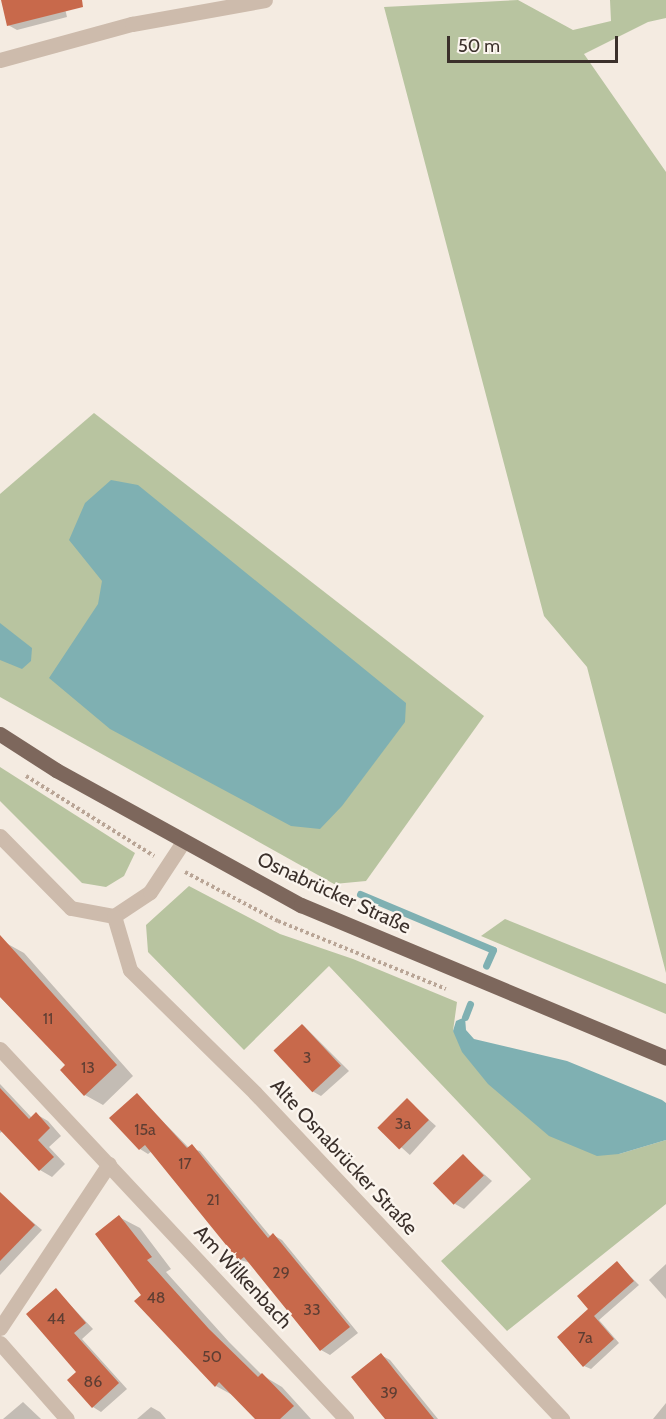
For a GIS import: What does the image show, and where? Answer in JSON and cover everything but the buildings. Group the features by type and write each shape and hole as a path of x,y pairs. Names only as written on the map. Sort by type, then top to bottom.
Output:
{"main road":[{"name":"Osnabrücker Straße","path":"0,734 183,842 301,905 666,1058"}],"street":[{"path":"0,60 132,24 265,0"},
{"path":"0,836 71,908 114,916 150,892 183,842"},
{"name":"Alte Osnabrücker Straße","path":"114,916 130,970 255,1094 562,1419"},
{"name":"Am Wilkenbach","path":"0,1049 346,1419"},
{"path":"0,1328 109,1164"},
{"path":"0,1343 67,1419"}],"green space":[{"path":"518,0 573,30 611,21 610,0 666,0 666,18 648,22 584,54 666,172 666,973 587,667 544,616 384,7"},
{"path":"94,413 484,716 366,881 334,884 0,697 0,494"},
{"path":"0,767 135,853 124,876 106,887 82,883 0,801"},
{"path":"189,886 280,934 353,959 457,1002 453,1031 619,1154 666,1140 666,1204 507,1331 441,1261 531,1179 329,966 244,1050 148,952 146,925"},
{"path":"505,919 666,984 666,1014 481,936"}],"water":[{"path":"111,480 138,485 406,703 405,722 342,806 320,829 291,826 110,729 49,678 98,604 102,581 69,540 85,503"},
{"path":"0,623 32,648 31,661 22,669 0,660"},
{"path":"465,1017 466,1030 474,1039 567,1061 662,1100 666,1103 666,1140 619,1154 597,1156 549,1136 488,1084 462,1052 453,1031 456,1021"}],"waterway":[{"path":"360,894 493,950 486,966"},
{"path":"465,1017 470,1004"}]}
